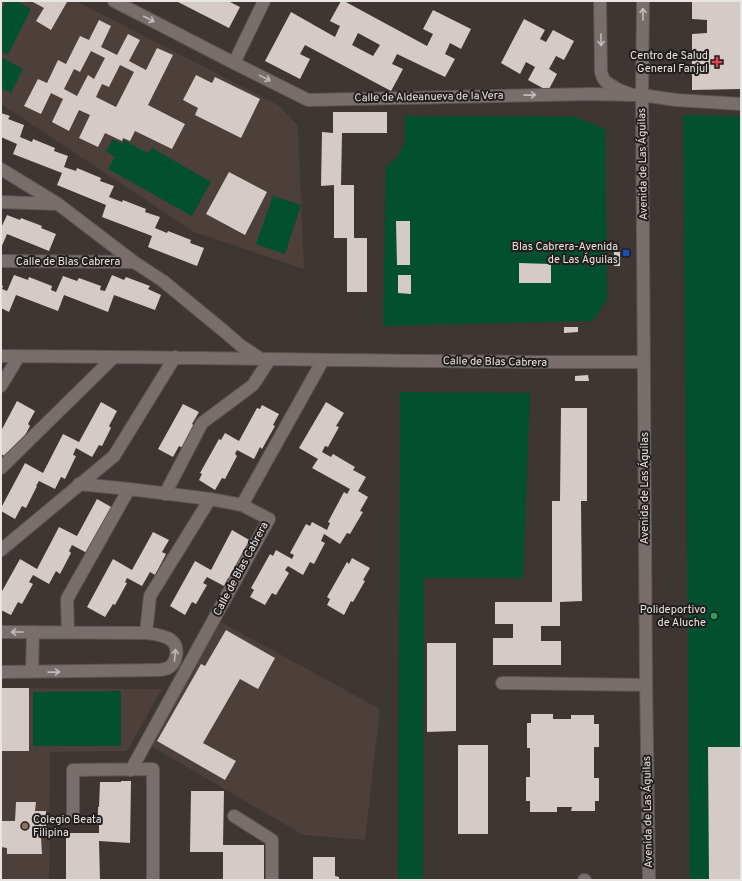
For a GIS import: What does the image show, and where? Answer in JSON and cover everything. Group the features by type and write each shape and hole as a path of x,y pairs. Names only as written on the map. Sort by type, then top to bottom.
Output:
{"street":[{"name":"Calle de Aldeanueva de la Vera","path":"114,1 308,100 591,94 637,95"},
{"path":"234,63 264,1"},
{"name":"Avenida de Las Águilas","path":"600,1 601,72 603,78 606,82 619,90 637,95"},
{"name":"Avenida de Las Águilas","path":"643,1 637,95 644,362 649,880"},
{"path":"637,95 676,100 741,104"},
{"name":"Calle de Blas Cabrera","path":"1,169 58,204 134,262 162,281 240,344 266,359"},
{"path":"1,202 58,204"},
{"name":"Calle de Blas Cabrera","path":"1,261 134,262"},
{"name":"Calle de Blas Cabrera","path":"1,356 175,357 545,363 644,362"},
{"path":"1,386 19,356"},
{"path":"1,468 114,357"},
{"path":"1,550 114,456 175,357"},
{"path":"165,494 202,423 254,384 266,359"},
{"path":"80,484 210,499 242,505 323,360"},
{"path":"68,632 67,599 129,489"},
{"path":"146,633 150,596 210,499"},
{"name":"Calle de Blas Cabrera","path":"131,770 269,519 242,505"},
{"path":"1,632 146,633 160,635 171,640 175,645 176,653 174,662 167,668 158,670 1,672"},
{"path":"32,672 33,632"},
{"path":"502,683 646,685"},
{"path":"73,816 73,770 153,769 153,880"},
{"path":"234,816 272,840 272,880"}],"shaded area":[{"path":"1,1 76,1 278,105 298,126 304,269 194,232 1,104"},
{"path":"221,622 380,709 365,840 303,835 149,745"},
{"name":"Colegio Beata Filipina","path":"1,688 162,689 127,751 50,752 49,880 1,880"}],"green space":[{"path":"6,1 16,1 31,9 8,55 1,51 1,11"},
{"path":"1,57 23,69 11,93 1,88"},
{"name":"Polideportivo de Aluche","path":"683,115 741,116 741,880 690,880"},
{"path":"405,116 575,117 605,129 607,299 593,321 383,326 386,167 398,156 405,142"},
{"path":"113,139 122,144 124,140 148,153 152,148 211,182 192,216 108,169 115,157 106,151"},
{"path":"273,196 301,205 285,254 256,244"},
{"path":"400,392 530,393 523,578 424,578 423,880 398,880"},
{"path":"121,691 121,746 33,746 33,692"}],"building":[{"path":"31,1 67,2 51,30 36,21 44,8"},
{"path":"176,1 230,1 240,7 229,28"},
{"path":"341,1 344,1 427,46 433,34 423,29 433,10 471,29 461,49 450,43 445,54 455,59 445,77 397,54 392,64 403,69 391,91 305,45 300,54 310,59 300,79 265,61 291,12 335,37 340,26 330,21","holes":["358,33 380,45 373,56 352,45"]},
{"name":"Centro de Salud General Fanjul","path":"692,1 741,1 741,89 692,90 692,34 707,33 707,20 692,19"},
{"path":"524,19 545,30 540,39 546,42 553,30 574,41 564,60 556,56 549,69 557,74 548,91 528,80 535,67 526,62 520,74 501,63"},
{"path":"99,20 111,26 101,47 117,55 128,34 140,40 129,61 146,70 157,48 173,55 148,105 185,124 172,149 135,131 130,141 123,138 122,141 105,133 98,147 79,138 90,115 79,110 69,131 52,122 63,99 51,93 41,114 24,106 38,79 47,83 58,60 66,64 80,36 89,40","holes":["91,51 105,58 94,79 88,75 77,96 64,89 74,69 80,72","120,65 134,72 116,107 96,97 102,84 109,87"]},
{"path":"196,75 212,83 215,77 260,99 241,138 195,115 198,108 183,100"},
{"path":"333,112 387,112 387,133 342,133 341,185 354,185 354,238 367,238 367,292 347,292 347,238 334,238 334,185 321,186 322,132 333,133"},
{"path":"1,113 10,116 8,119 24,125 20,137 32,142 33,139 55,148 54,151 68,156 64,167 76,171 77,168 101,178 100,181 114,186 109,197 122,202 123,200 146,209 145,212 160,217 155,228 167,233 168,231 191,240 190,243 204,248 197,266 148,247 152,236 102,217 106,205 57,185 62,173 13,154 17,144 1,137"},
{"path":"229,172 267,192 245,235 206,214"},
{"path":"7,215 20,220 21,218 42,226 41,228 56,234 49,251 7,234 1,248 1,228"},
{"path":"396,221 410,221 410,265 397,265"},
{"path":"614,252 620,252 620,266 614,266"},
{"path":"519,263 551,264 551,283 519,283"},
{"path":"14,275 28,280 29,277 52,286 51,290 56,292 63,276 77,281 79,278 101,286 100,290 105,291 112,275 124,280 126,277 150,286 148,289 161,295 155,310 114,295 108,312 64,295 58,311 16,295 9,312 1,308 1,285 3,286 2,289 7,291"},
{"path":"398,275 411,275 411,294 398,293"},
{"path":"564,327 578,327 578,332 564,333"},
{"path":"588,375 589,381 575,381 575,376"},
{"path":"17,401 35,411 28,424 30,426 19,446 15,445 8,458 1,454 1,431"},
{"path":"101,402 117,411 109,426 111,428 102,446 99,445 92,457 76,448 73,455 76,456 65,479 61,477 55,489 39,481 26,508 22,506 15,519 1,511 1,508 25,463 43,473 63,434 79,442"},
{"path":"326,402 344,413 336,426 339,427 328,447 325,446 322,452 331,457 333,454 355,467 353,470 366,477 358,491 368,497 360,511 363,512 350,534 347,533 340,544 324,534 321,541 325,543 314,564 310,562 303,575 288,566 285,570 289,573 276,595 272,593 265,605 250,597 254,590 251,588 270,554 273,556 276,550 292,559 294,555 290,553 306,524 310,526 312,522 327,530 330,523 328,522 344,492 347,494 350,489 312,468 318,459 299,448"},
{"path":"183,404 199,412 192,424 195,426 183,448 179,446 173,457 158,449"},
{"path":"262,405 279,414 273,425 275,426 262,449 260,447 254,459 237,450 235,454 237,456 225,479 222,478 215,490 199,480 202,474 200,473 219,439 221,440 225,433 239,441 257,408 260,409"},
{"path":"561,408 587,408 587,501 581,501 582,601 560,602 560,626 541,626 541,641 561,641 561,665 493,665 493,638 513,638 513,624 495,624 495,602 552,602 552,501 560,501"},
{"path":"97,499 113,508 87,553 72,545 69,551 71,553 60,574 56,571 49,584 33,575 29,582 33,584 22,604 18,602 11,615 1,610 1,593 20,559 37,569 59,527 77,536"},
{"path":"232,530 251,541 230,579 228,578 224,586 207,577 203,583 207,585 196,604 192,602 185,615 170,606 195,561 211,570"},
{"path":"153,532 169,540 162,552 166,554 155,575 150,572 142,586 127,578 125,582 127,583 115,605 113,604 105,617 87,607 113,559 132,570"},
{"path":"352,558 370,568 363,580 365,581 353,602 351,601 344,615 327,605 330,599 327,597 347,562 349,564"},
{"path":"226,630 275,658 258,689 240,679 203,743 236,761 225,780 157,741 201,664 205,666"},
{"path":"427,643 456,643 456,731 427,732"},
{"path":"1,688 29,688 29,751 1,751"},
{"path":"531,714 553,714 553,719 571,719 571,715 594,715 594,724 599,724 599,747 594,747 594,778 599,778 599,801 595,801 595,811 571,811 572,807 557,807 557,812 530,812 530,801 526,801 526,777 530,777 530,748 527,748 527,723 531,723"},
{"path":"458,745 488,745 488,834 458,834"},
{"path":"708,747 741,747 741,880 709,880"},
{"path":"131,781 130,843 99,841 100,880 66,880 66,833 99,833 98,807 100,782"},
{"path":"191,791 224,791 223,845 264,845 264,880 223,880 223,852 190,852"},
{"path":"16,802 36,802 35,811 46,811 46,837 41,837 42,854 7,854 7,848 1,847 1,821 15,821"},
{"path":"313,857 335,857 335,876 339,877 339,880 313,880"}],"place":[{"name":"Centro de Salud General Fanjul","path":"717,62"},
{"name":"Blas Cabrera-Avenida de Las Águilas","path":"626,253"},
{"name":"Polideportivo de Aluche","path":"714,616"},
{"name":"Colegio Beata Filipina","path":"25,826"}]}
